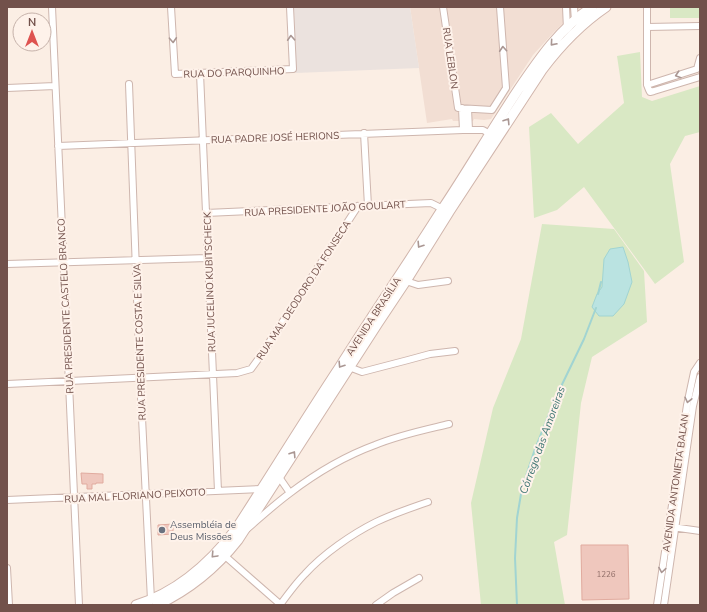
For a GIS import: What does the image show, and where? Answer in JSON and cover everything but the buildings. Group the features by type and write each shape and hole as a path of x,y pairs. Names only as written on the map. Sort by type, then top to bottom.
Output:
{"main road":[{"name":"AVENIDA BRASÍLIA","path":"494,135 555,52 568,39 575,20 592,7"},
{"name":"AVENIDA BRASÍLIA","path":"154,603 183,583 206,564 233,534 340,366 446,210 494,135 533,68 546,50 571,29 588,20 606,7"},
{"name":"AVENIDA BRASÍLIA","path":"136,605 154,603 177,595 197,582 224,556 242,534 406,281 446,210"}],"street":[{"name":"RUA PRESIDENTE CASTELO BRANCO","path":"52,7 79,605"},
{"name":"RUA DO PARQUINHO","path":"171,7 174,74 293,69 290,7"},
{"name":"RUA LEBLON","path":"443,7 466,130"},
{"path":"463,108 492,110 506,88 500,7"},
{"path":"566,7 571,29"},
{"path":"574,7 575,20"},
{"path":"647,7 647,85 650,92 700,76 697,69 700,58"},
{"path":"647,27 700,26"},
{"path":"647,85 697,69"},
{"name":"RUA JUCELINO KUBITSCHECK","path":"200,73 218,491"},
{"name":"RUA PRESIDENTE COSTA E SILVA","path":"129,84 140,377 146,494 154,603"},
{"path":"7,88 55,86"},
{"name":"RUA PADRE JOSÉ HERIONS","path":"58,146 466,130 483,130 494,135"},
{"path":"364,133 368,206"},
{"name":"RUA PRESIDENTE JOÃO GOULART","path":"206,214 358,206 431,204 446,210"},
{"name":"RUA MAL DEODORO DA FONSECA","path":"7,384 237,373 251,369 358,206"},
{"path":"7,264 208,258"},
{"path":"406,281 418,285 448,281"},
{"path":"349,367 362,372 430,354 455,351"},
{"name":"AVENIDA ANTONIETA BALAN","path":"664,605 687,406 694,372 700,363"},
{"name":"AVENIDA ANTONIETA BALAN","path":"657,605 693,406 700,377"},
{"path":"242,534 290,493 319,473 348,457 374,445 403,435 449,424"},
{"path":"279,477 290,493"},
{"name":"RUA MAL FLORIANO PEIXOTO","path":"7,500 262,488"},
{"path":"224,556 281,605 305,573 316,562 339,545 376,522 406,509 428,502"},
{"path":"672,527 700,531"},
{"path":"7,568 9,605"},
{"path":"376,605 419,578"}],"shaded area":[{"path":"294,7 410,7 419,68 296,73"},
{"path":"410,7 581,7 554,32 533,55 491,119 453,121 452,119 427,123"}],"green space":[{"path":"670,7 700,7 700,18 670,18"},
{"path":"640,52 642,97 652,101 700,86 700,132 685,136 670,164 684,262 655,284 584,187 557,210 534,218 529,127 551,113 578,144 624,103 617,56"},
{"path":"542,224 614,229 644,271 647,322 592,357 581,403 567,535 554,542 565,605 481,605 471,503 493,408 521,339"}],"water":[{"path":"623,247 632,282 624,304 613,316 599,316 592,307 597,294 602,287 604,259 610,249"}],"waterway":[{"name":"Córrego das Amoreiras","path":"598,294 601,282"},
{"name":"Córrego das Amoreiras","path":"517,605 515,558 517,518 522,488 535,449 555,399 584,339 596,308"}],"place":[{"name":"Assembléia de Deus Missões","path":"162,530"}]}
